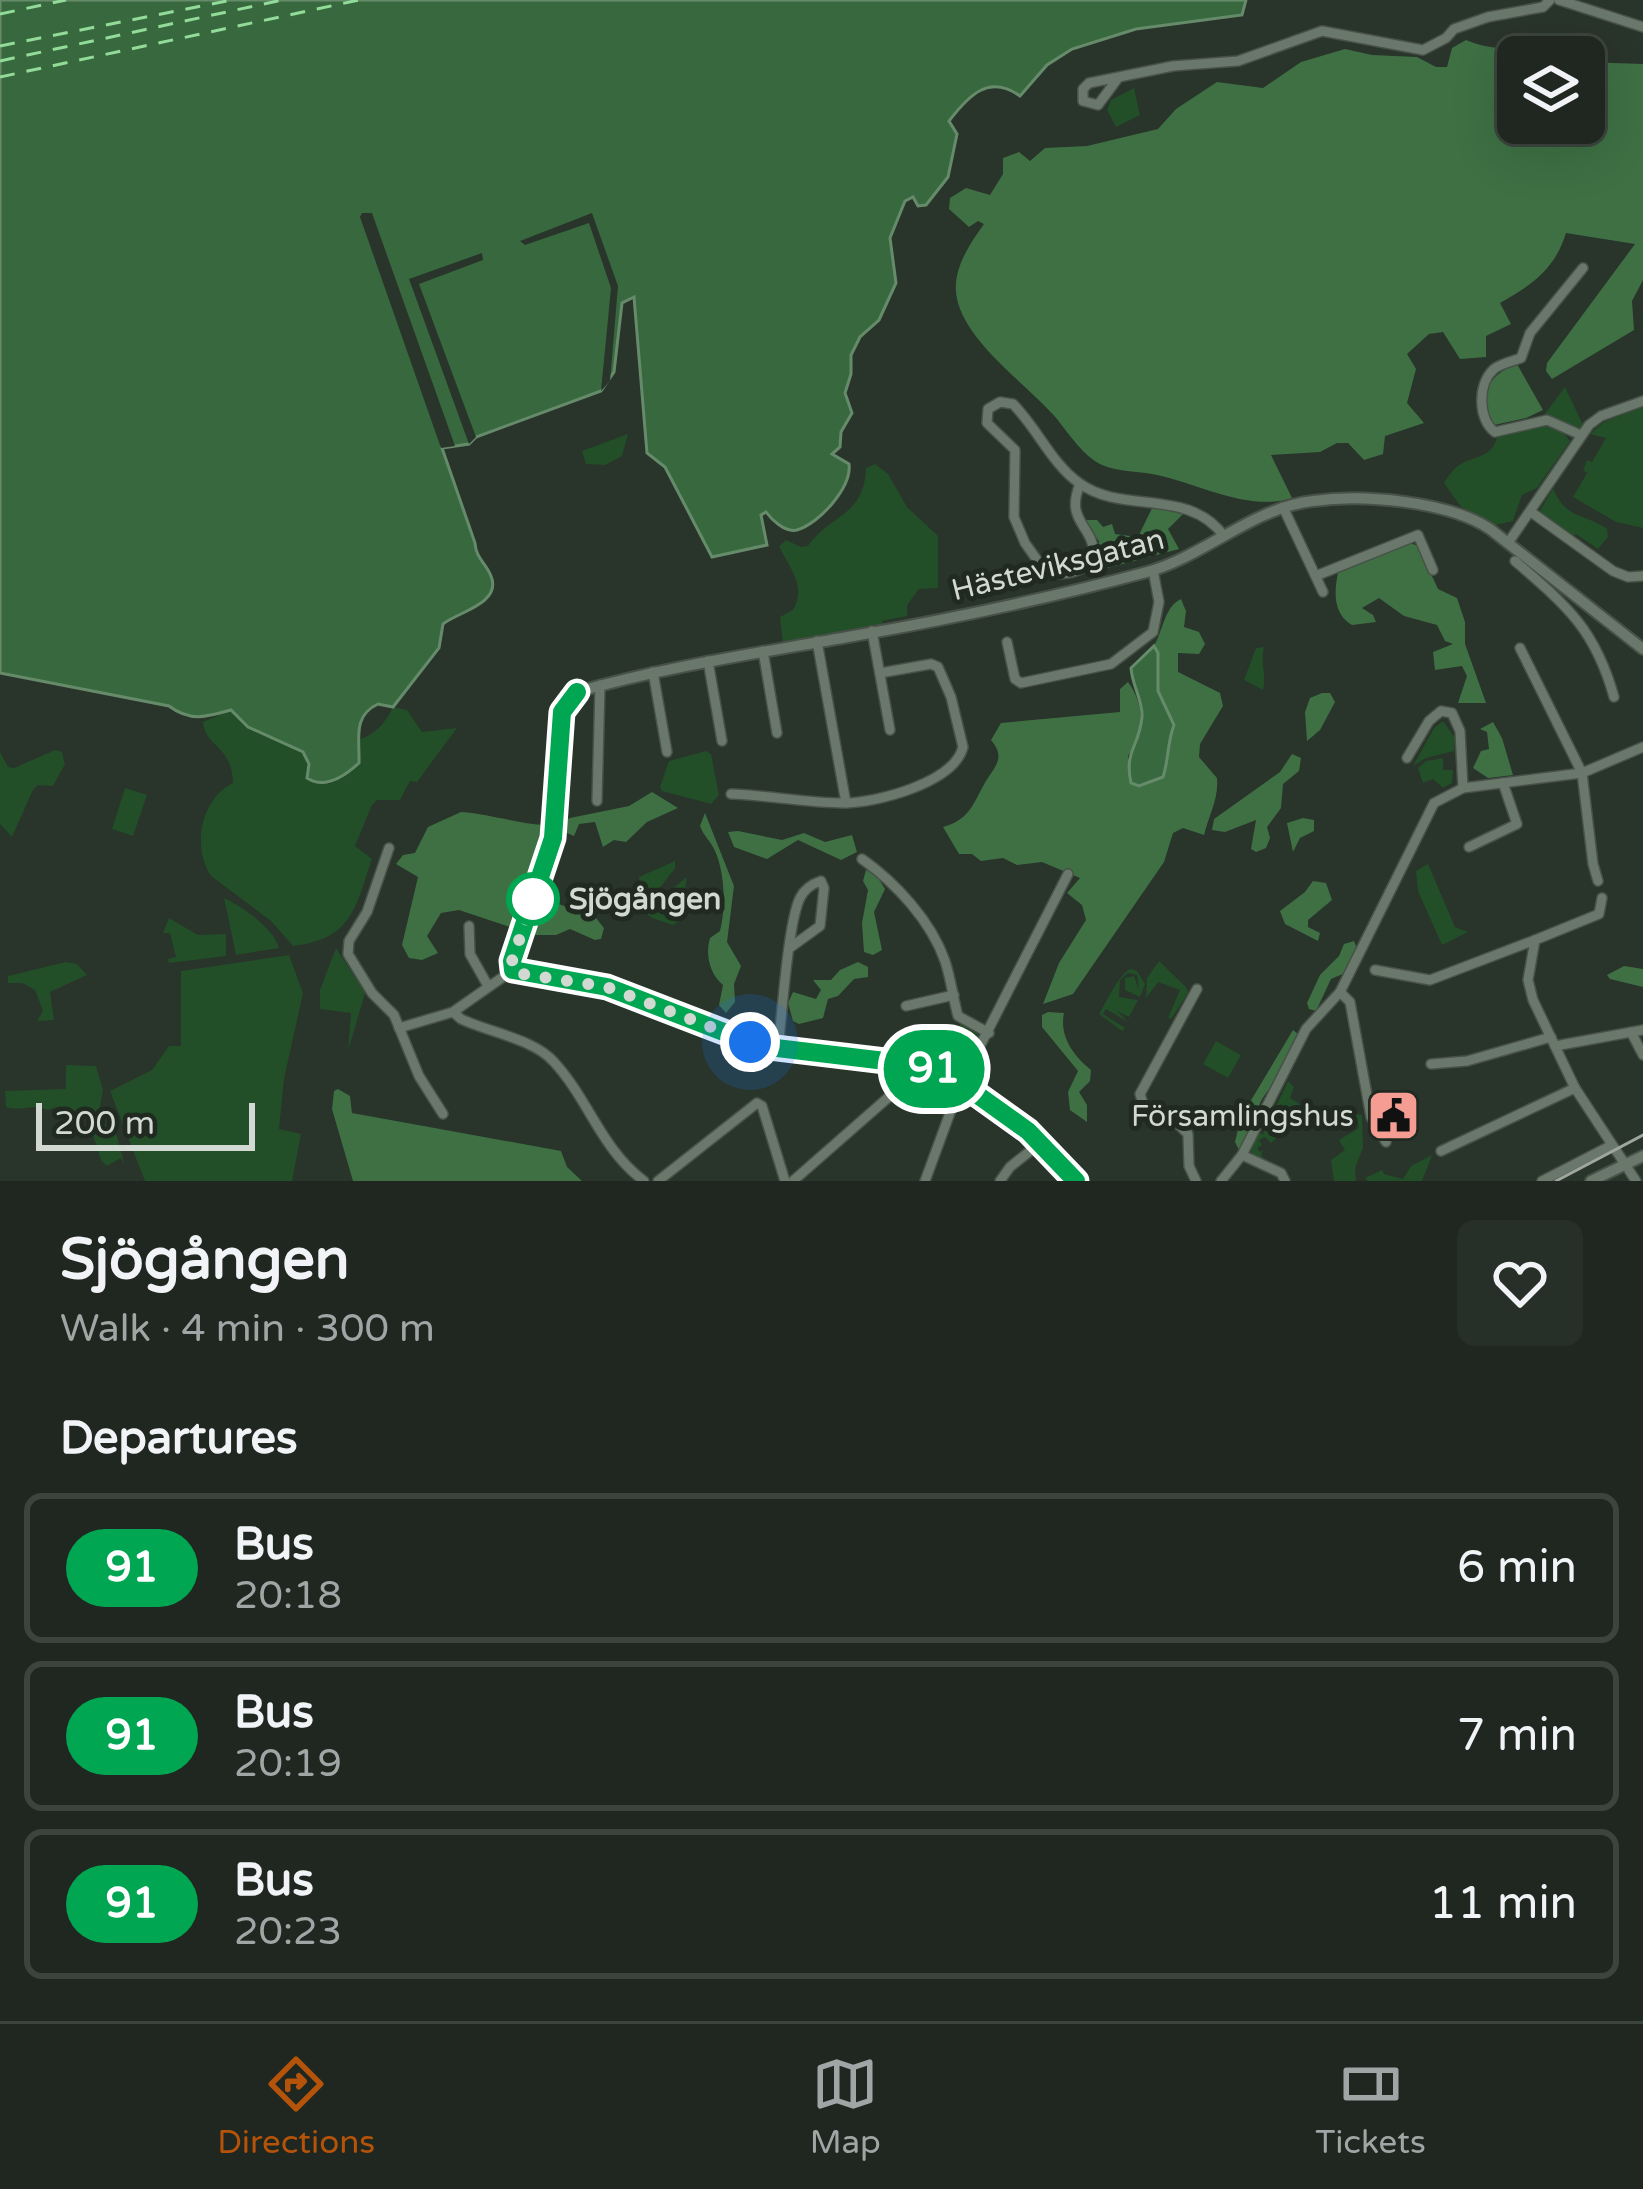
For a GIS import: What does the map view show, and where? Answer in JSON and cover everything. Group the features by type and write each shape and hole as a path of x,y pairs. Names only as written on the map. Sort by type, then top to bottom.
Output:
{"street":[{"path":"1118,78 1189,63 1238,62 1322,32 1423,50 1454,29 1544,7 1554,0 1643,27"},
{"path":"1581,435 1547,420 1495,432 1486,424 1482,408 1489,375 1521,358 1530,333 1583,268"},
{"path":"1508,544 1581,435 1601,416 1643,401"},
{"path":"1079,484 1073,507 1094,542 1094,557 1078,570 1054,574 1045,571 1025,544 1014,517 1018,456 1011,442 987,423 990,406 1013,404 1079,484 1106,495 1164,502 1192,511 1213,521 1224,536"},
{"name":"Hästeviksgatan","path":"513,970 556,828 562,712 577,692 652,672 872,632 1154,570 1283,507 1311,501 1444,509 1479,522 1643,649"},
{"path":"1283,507 1323,592"},
{"path":"1532,512 1612,571 1643,577"},
{"path":"1318,575 1418,535 1433,570"},
{"path":"1515,561 1569,606 1596,644 1615,697"},
{"path":"1007,641 1015,679 1023,684 1111,664 1153,632 1160,602 1154,570"},
{"path":"1596,644 1612,623"},
{"path":"872,632 890,730"},
{"path":"817,641 846,803"},
{"path":"1520,648 1582,772 1598,881"},
{"path":"763,651 776,733"},
{"path":"707,661 722,741"},
{"path":"731,794 846,803 938,778 954,766 962,752 938,667 931,664 880,673"},
{"path":"652,672 667,752"},
{"path":"597,801 600,686"},
{"path":"1407,758 1431,718 1442,711 1452,712 1460,731 1463,788"},
{"path":"1221,1181 1242,1155 1306,1029 1340,992 1427,811 1440,798 1463,788 1582,772 1643,747"},
{"path":"1469,848 1516,826 1503,783"},
{"path":"389,848 348,951 372,993 391,1010 421,1080 443,1114"},
{"path":"862,859 900,893 933,933 958,1016 989,1034"},
{"path":"925,1181 961,1083 1068,874"},
{"path":"778,1048 791,947 800,897 821,881 820,926 791,947"},
{"path":"1375,970 1430,980 1599,914 1602,898"},
{"path":"469,926 470,954 488,986"},
{"path":"1535,940 1529,987 1575,1088 1636,1181"},
{"path":"399,1028 454,1012 513,970 607,987 746,1041 922,1064 961,1083 1040,1143 1076,1181"},
{"path":"1196,1181 1189,1166 1188,1134 1144,1106 1140,1094 1197,989"},
{"path":"1340,992 1349,1002 1373,1125 1386,1142"},
{"path":"906,1006 954,995"},
{"path":"454,1012 554,1060 611,1152 644,1181"},
{"path":"1431,1064 1637,1031 1643,1055"},
{"path":"658,1181 758,1103 789,1181 922,1064"},
{"path":"1441,1151 1575,1088"},
{"path":"1000,1181 1040,1143"},
{"path":"1542,1181 1612,1145"},
{"path":"1242,1155 1281,1173 1285,1181"},
{"path":"1591,1181 1643,1156"}],"shaded area":[{"path":"0,0 1246,0 1242,15 1136,29 1072,49 1047,65 1020,96 999,87 980,90 949,121 957,134 948,177 926,205 918,206 913,197 905,201 890,238 896,283 879,320 860,337 851,355 845,393 852,413 841,432 840,447 832,454 849,464 849,473 833,503 806,526 788,529 766,512 761,515 767,545 712,557 665,467 647,453 634,297 622,303 614,372 601,391 476,437 469,444 442,448 493,588 484,601 443,624 439,648 393,707 378,704 364,715 359,763 341,777 321,783 307,778 309,764 303,752 248,727 231,710 192,716 169,706 0,673"},
{"path":"1466,40 1497,48 1497,144 1605,144 1605,63 1643,64 1643,280 1632,301 1634,330 1552,379 1547,363 1635,244 1566,233 1556,257 1541,275 1500,303 1511,324 1486,336 1486,357 1460,359 1443,332 1429,334 1407,354 1416,369 1407,403 1424,423 1385,436 1383,454 1364,460 1348,443 1320,452 1271,455 1292,498 1275,501 1241,499 1095,461 985,348 963,316 956,289 959,269 984,224 978,221 969,227 949,209 950,198 966,188 990,195 1003,174 1003,158 1019,152 1030,161 1045,148 1087,146 1158,129 1176,109 1217,82 1263,88 1301,62 1345,49 1417,57 1447,67 1452,48"},
{"path":"1134,88 1140,115 1116,127 1107,110 1111,100"},
{"path":"1517,364 1543,410 1494,425 1485,405 1487,388"},
{"path":"1565,387 1583,425 1578,431 1544,415"},
{"path":"1643,407 1643,528 1616,522 1573,497 1587,473 1583,470 1587,460 1592,462 1606,438 1590,434 1604,422"},
{"path":"1546,425 1560,428 1570,441 1537,488 1522,495 1513,521 1496,525 1461,507 1444,483 1454,470 1486,453 1497,437"},
{"path":"628,434 622,456 605,465 586,464 582,451"},
{"path":"875,464 888,474 907,507 938,536 938,588 919,589 907,605 907,616 882,621 882,628 783,644 780,617 793,610 798,593 779,546 786,540 808,546 853,506 866,468"},
{"path":"1553,489 1570,511 1607,529 1608,537 1598,549 1576,534 1571,539 1539,512"},
{"path":"1154,504 1185,512 1168,529 1179,549 1100,570 1099,541 1084,520 1097,520 1103,527 1112,524 1115,534 1138,537"},
{"path":"1410,543 1418,546 1438,589 1457,598 1465,622 1465,644 1486,703 1458,703 1467,676 1462,666 1435,670 1433,652 1453,644 1445,641 1437,625 1404,616 1379,598 1362,608 1376,622 1352,625 1338,608 1338,573"},
{"path":"1181,599 1186,611 1184,627 1199,632 1205,644 1199,654 1178,653 1178,672 1220,693 1223,706 1200,744 1199,757 1217,778 1204,835 1183,828 1173,833 1164,862 1073,994 1043,1004 1059,963 1086,920 1082,905 1067,893 1080,878 1042,862 1017,865 1003,858 981,861 972,854 959,854 943,827 965,815 996,765 998,751 991,740 1001,723 1120,712 1120,689 1128,682 1141,719 1128,756 1131,783 1165,770 1174,725 1158,691 1154,646 1167,613"},
{"path":"1154,646 1158,691 1174,725 1163,777 1139,786 1131,783 1129,772 1142,717 1131,668"},
{"path":"1264,647 1263,690 1244,680 1256,648"},
{"path":"1330,693 1335,702 1320,730 1307,741 1305,712 1310,698"},
{"path":"393,707 407,710 422,732 457,728 417,782 410,781 400,800 377,800 372,805 355,846 372,859 348,919 328,936 293,946 271,921 211,876 205,865 202,825 213,800 233,783 228,761 208,737 203,722 231,710 293,746 309,764 307,778 329,784 359,763 355,740 378,729"},
{"path":"1443,721 1455,738 1454,751 1413,766 1434,728"},
{"path":"1493,722 1513,775 1488,778 1473,768 1481,751 1489,749 1487,732 1480,729"},
{"path":"55,750 62,752 65,764 53,786 38,785 33,790 12,837 0,824 0,752 8,767 14,768"},
{"path":"706,751 711,754 719,795 711,804 662,791 669,761"},
{"path":"1292,754 1301,758 1299,771 1283,784 1281,808 1267,827 1266,848 1251,849 1256,820 1225,832 1212,830 1214,819 1280,772"},
{"path":"1443,758 1443,770 1453,770 1452,783 1443,788 1433,779 1423,783 1418,768"},
{"path":"125,788 147,795 133,836 112,829"},
{"path":"652,792 678,808 647,822 626,842 614,840 603,847 595,822 579,824 574,836 562,831 562,822 570,818 629,806"},
{"path":"461,812 550,829 525,907 513,928 459,910 441,913 427,936 438,953 422,960 409,958 402,945 418,877 396,864 403,855 415,853 428,827"},
{"path":"705,813 734,886 727,942 741,966 734,984 735,1002 726,1013 719,1005 723,985 708,957 710,938 720,931 724,891 718,860 700,826"},
{"path":"1314,820 1314,831 1300,838 1293,852 1287,823"},
{"path":"728,832 782,840 804,833 825,842 852,835 857,852 841,860 798,840 767,859 734,847"},
{"path":"675,861 659,889 668,892 687,877 680,921 673,925 640,908 639,877"},
{"path":"1428,864 1455,927 1468,932 1442,945 1418,891 1416,871"},
{"path":"866,870 875,873 885,889 874,912 882,950 873,955 864,952"},
{"path":"1313,881 1326,883 1332,900 1308,920 1308,927 1320,933 1318,941 1285,924 1280,911"},
{"path":"224,898 264,926 279,948 236,955"},
{"path":"548,900 596,918 604,928 601,939 570,929 556,935 526,935 534,912"},
{"path":"169,918 198,935 226,934 226,956 169,963 168,959 176,957 170,933 163,933"},
{"path":"1354,941 1357,949 1345,973 1331,979 1316,1011 1309,1009 1307,1003 1320,975 1344,944"},
{"path":"336,948 365,993 348,1051 351,1013 320,1009 320,990"},
{"path":"289,955 303,993 284,1079 279,1129 301,1134 292,1181 145,1181 110,1091 152,1070 169,1046 181,1046 181,971"},
{"path":"1159,961 1187,988 1171,1019 1180,990 1158,982 1146,998 1147,978"},
{"path":"66,962 77,964 87,975 50,992 54,1020 37,1021 43,1011 35,990 8,983 8,976"},
{"path":"858,962 868,967 868,977 854,979 838,996 828,999 823,1018 793,1021 788,1003 793,992 816,999 821,990 813,980 831,980"},
{"path":"1624,966 1643,969 1643,987 1607,975"},
{"path":"1130,969 1137,971 1145,984 1140,997 1125,990 1125,978 1134,976 1139,990 1137,975 1128,973 1120,980 1119,997 1138,1000 1129,1017 1117,1011 1128,1022 1106,1009 1103,1014 1125,1028 1122,1031 1099,1014 1116,984"},
{"path":"1064,1013 1069,1045 1091,1070 1090,1081 1079,1092 1087,1105 1087,1122 1070,1110 1068,1092 1078,1071 1042,1027 1042,1015"},
{"path":"962,1022 981,1037 956,1073 936,1058"},
{"path":"1293,1030 1298,1034 1285,1065 1256,1116 1246,1122 1247,1134 1239,1150 1235,1142 1241,1117"},
{"path":"1216,1041 1241,1055 1228,1078 1203,1064"},
{"path":"66,1065 96,1066 103,1090 99,1111 74,1121 65,1118 60,1106 48,1110 6,1107 5,1091 66,1089"},
{"path":"1288,1081 1294,1087 1290,1098 1300,1104 1294,1114 1280,1104 1273,1119 1285,1130 1271,1143 1265,1137 1259,1140 1262,1145 1257,1148 1264,1150 1265,1161 1254,1157 1251,1150"},
{"path":"338,1089 350,1096 352,1113 561,1151 567,1167 582,1181 353,1181 332,1109"},
{"path":"1356,1114 1362,1115 1363,1148 1355,1168 1356,1181 1334,1181 1331,1160 1345,1150 1339,1140 1359,1128"},
{"path":"103,1123 116,1133 125,1166 121,1158 107,1166 101,1160 90,1125"},
{"path":"1432,1155 1422,1181 1365,1178 1382,1170 1403,1179 1411,1166"}],"pier":[{"path":"362,213 372,213 455,446 441,448"},
{"path":"592,213 618,286 610,381 601,391 611,288 589,223 525,245 520,241"},
{"path":"482,253 483,260 419,284 476,437 469,444 409,279"}],"ferry route":[{"path":"0,14 66,0"},
{"path":"0,46 232,0"},
{"path":"0,61 282,0"},
{"path":"0,77 359,0"}],"tram line":[{"path":"1556,1181 1643,1135"}],"bus line":[{"name":"91","path":"577,692 562,712 556,828 512,961 516,973 607,987 760,1046 927,1066 961,1083 1028,1131 1076,1181"}],"place":[{"name":"Sjögången","path":"533,899"},
{"name":"Församlingshus","path":"1393,1116"}],"route":[{"path":"533,899 511,965 516,973 607,987 750,1042"}]}
